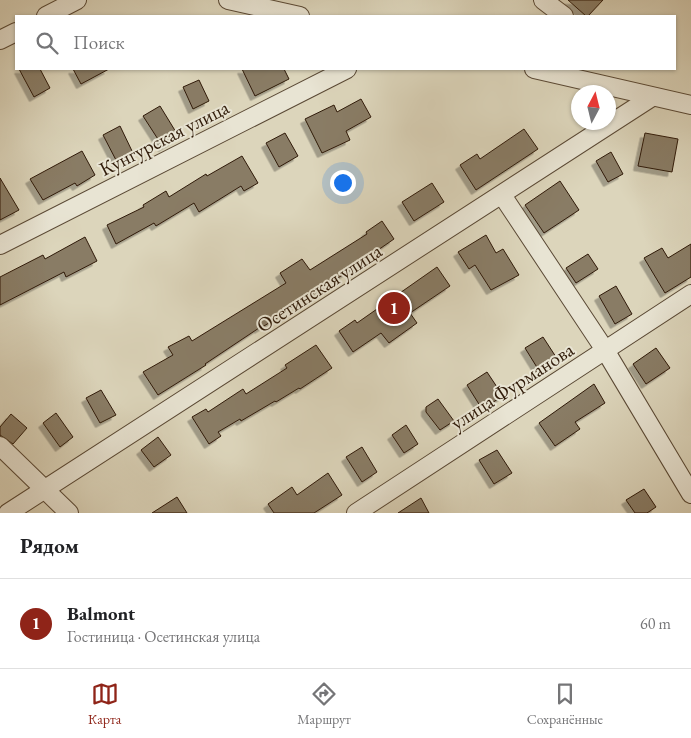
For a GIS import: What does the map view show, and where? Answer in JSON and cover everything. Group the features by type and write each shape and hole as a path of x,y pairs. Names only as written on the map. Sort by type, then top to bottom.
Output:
{"street":[{"path":"48,15 77,0"},
{"path":"228,0 296,15"},
{"path":"544,0 563,15"},
{"path":"0,40 15,32"},
{"name":"Кунгурская улица","path":"0,245 345,70"},
{"path":"543,70 588,75 652,97 691,106"},
{"name":"Осетинская улица","path":"8,513 652,97"},
{"path":"502,195 605,350 691,494"},
{"name":"улица Фурманова","path":"356,513 691,294"},
{"path":"0,446 69,513"}],"building":[{"path":"568,0 603,0 589,15 585,15"},
{"path":"20,70 41,70 50,88 34,97"},
{"path":"74,70 107,70 81,84"},
{"path":"242,70 284,70 289,79 255,96"},
{"path":"199,80 209,101 193,109 183,87"},
{"path":"361,99 371,117 346,131 350,140 322,153 305,119 334,105 337,112"},
{"path":"160,106 179,137 163,147 143,116"},
{"path":"120,126 133,153 117,162 103,135"},
{"path":"524,129 538,149 476,190 460,165 477,154 480,159"},
{"path":"285,133 298,156 279,167 266,143"},
{"path":"645,133 678,139 672,172 638,166"},
{"path":"82,151 95,175 77,186 75,183 43,200 30,179"},
{"path":"611,152 623,174 608,182 596,161"},
{"path":"242,156 258,183 244,191 241,186 199,212 194,203 156,226 154,223 116,244 107,225 144,207 143,205 166,191 169,197 206,174 207,176"},
{"path":"0,178 19,210 0,220"},
{"path":"560,181 579,210 544,233 525,205"},
{"path":"432,183 444,202 414,221 402,202"},
{"path":"382,221 394,239 363,262 158,395 143,372 173,355 168,347 189,336 192,341 286,283 280,273 302,259 310,270 367,234 366,232"},
{"path":"486,235 496,253 503,249 519,275 491,290 475,265 469,269 458,252"},
{"path":"85,237 97,261 66,277 64,272 0,305 0,277 43,255 45,259"},
{"path":"691,244 691,277 665,293 644,258 662,248 668,258"},
{"path":"588,254 598,269 576,283 566,268"},
{"path":"437,267 450,286 410,313 417,323 389,343 381,333 353,352 339,331 355,320 357,323"},
{"path":"616,286 632,314 615,324 599,296"},
{"path":"543,337 556,357 538,369 525,348"},
{"path":"316,345 332,368 300,389 218,432 221,436 209,444 192,417 206,409 208,412 243,389 246,394 287,368 285,365"},
{"path":"656,348 670,368 646,384 633,364"},
{"path":"487,372 503,396 482,409 467,385"},
{"path":"594,384 605,403 575,422 580,429 555,446 539,423"},
{"path":"101,390 116,415 100,423 86,398"},
{"path":"438,399 454,421 440,430 426,412 426,407"},
{"path":"56,413 73,437 60,447 43,423"},
{"path":"11,414 27,428 13,444 0,435 0,427"},
{"path":"406,425 418,444 404,453 392,435"},
{"path":"158,437 171,455 154,467 141,450"},
{"path":"362,447 377,472 362,482 346,457"},
{"path":"497,450 512,473 494,484 479,460"},
{"path":"328,473 342,495 314,513 274,513 268,504 292,487 297,495"},
{"path":"644,489 656,507 647,513 635,513 626,500"},
{"path":"177,497 187,513 152,513"},
{"path":"421,498 429,513 398,513"}],"place":[{"name":"Balmont","path":"394,308"}]}
